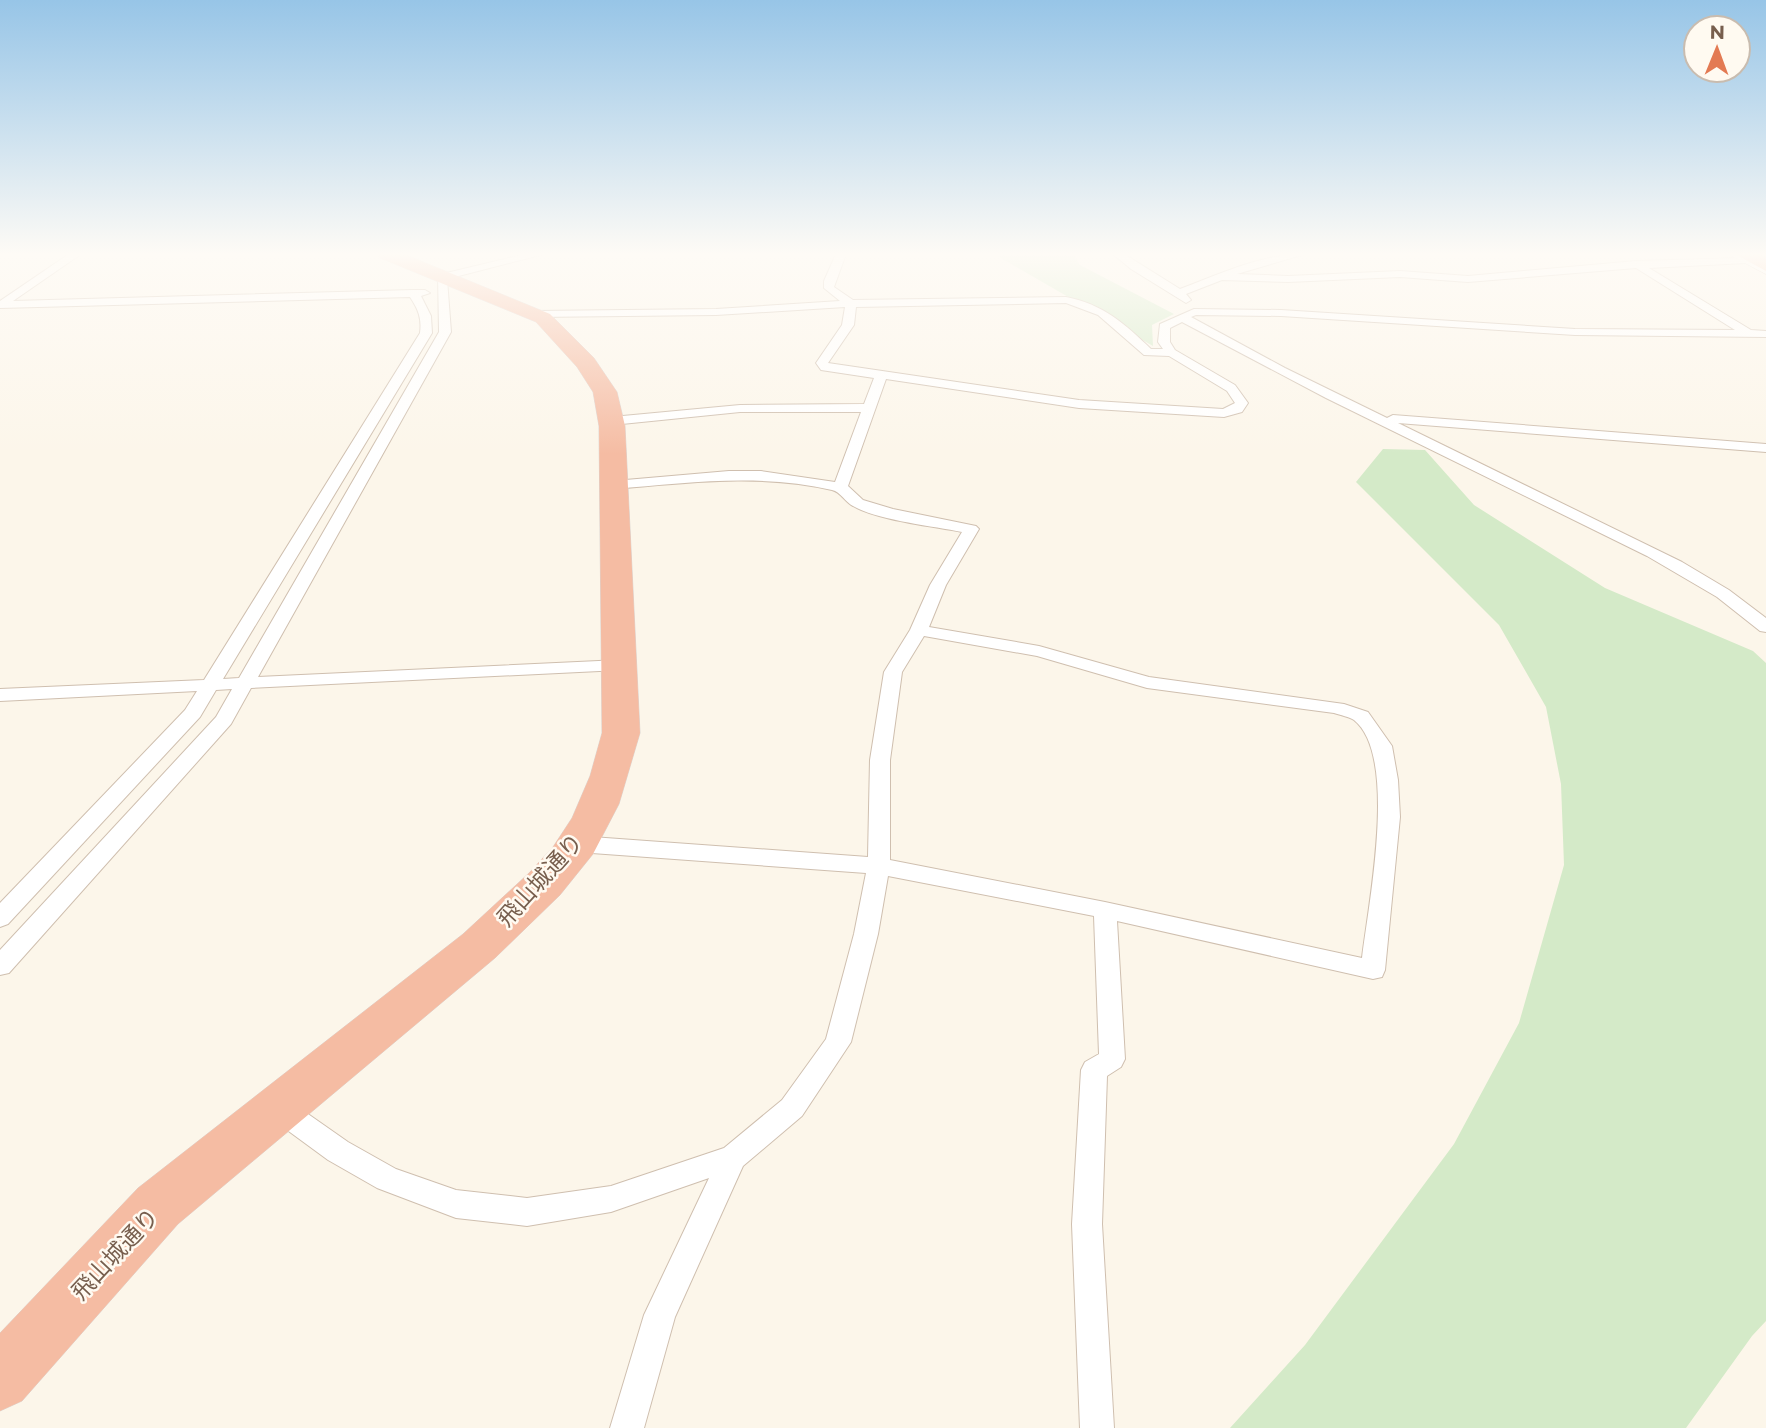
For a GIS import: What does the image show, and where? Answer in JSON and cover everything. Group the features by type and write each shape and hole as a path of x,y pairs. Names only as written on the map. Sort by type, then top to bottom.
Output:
{"highway":[{"name":"飛山城通り","path":"0,1379 159,1206 479,946 528,900 578,844 610,779 621,733 612,421 605,392 586,363 542,321"}],"street":[{"path":"0,918 193,713 426,333 428,321"},
{"path":"0,965 224,720 445,332 446,321"},
{"path":"849,321 822,363 825,367 1079,404 1224,413 1237,409 1242,403 1231,388 1171,352 1164,342 1164,326 1176,321"},
{"path":"1114,321 1148,353 1171,352"},
{"path":"1197,321 1230,345 1686,570 1737,601 1766,627"},
{"path":"1402,321 1599,333 1766,334"},
{"path":"1727,321 1766,345"},
{"path":"840,488 881,375"},
{"path":"612,421 692,411 771,407 868,408"},
{"path":"1381,418 1766,448"},
{"path":"278,1108 338,1150 387,1179 456,1204 527,1212 611,1199 733,1157 792,1108 838,1042 866,933 878,866 880,760 893,672 919,630 938,584 971,529 890,513 858,503 840,488 761,475 729,475 614,485"},
{"path":"578,844 878,866 1105,910 1373,970 1389,817 1382,746 1361,716 1337,708 1255,699 1147,682 1039,651 919,630"},
{"path":"0,695 620,665"},
{"path":"1097,1428 1087,1224 1094,1070 1112,1059 1105,910"},
{"path":"627,1428 660,1315 733,1157"}],"green space":[{"path":"1109,321 1161,321 1152,325 1153,346"},
{"path":"1383,449 1425,450 1474,505 1605,588 1753,651 1766,663 1766,1321 1752,1336 1686,1428 1230,1428 1305,1345 1454,1144 1519,1023 1564,865 1561,784 1546,707 1499,625 1356,482"}]}
